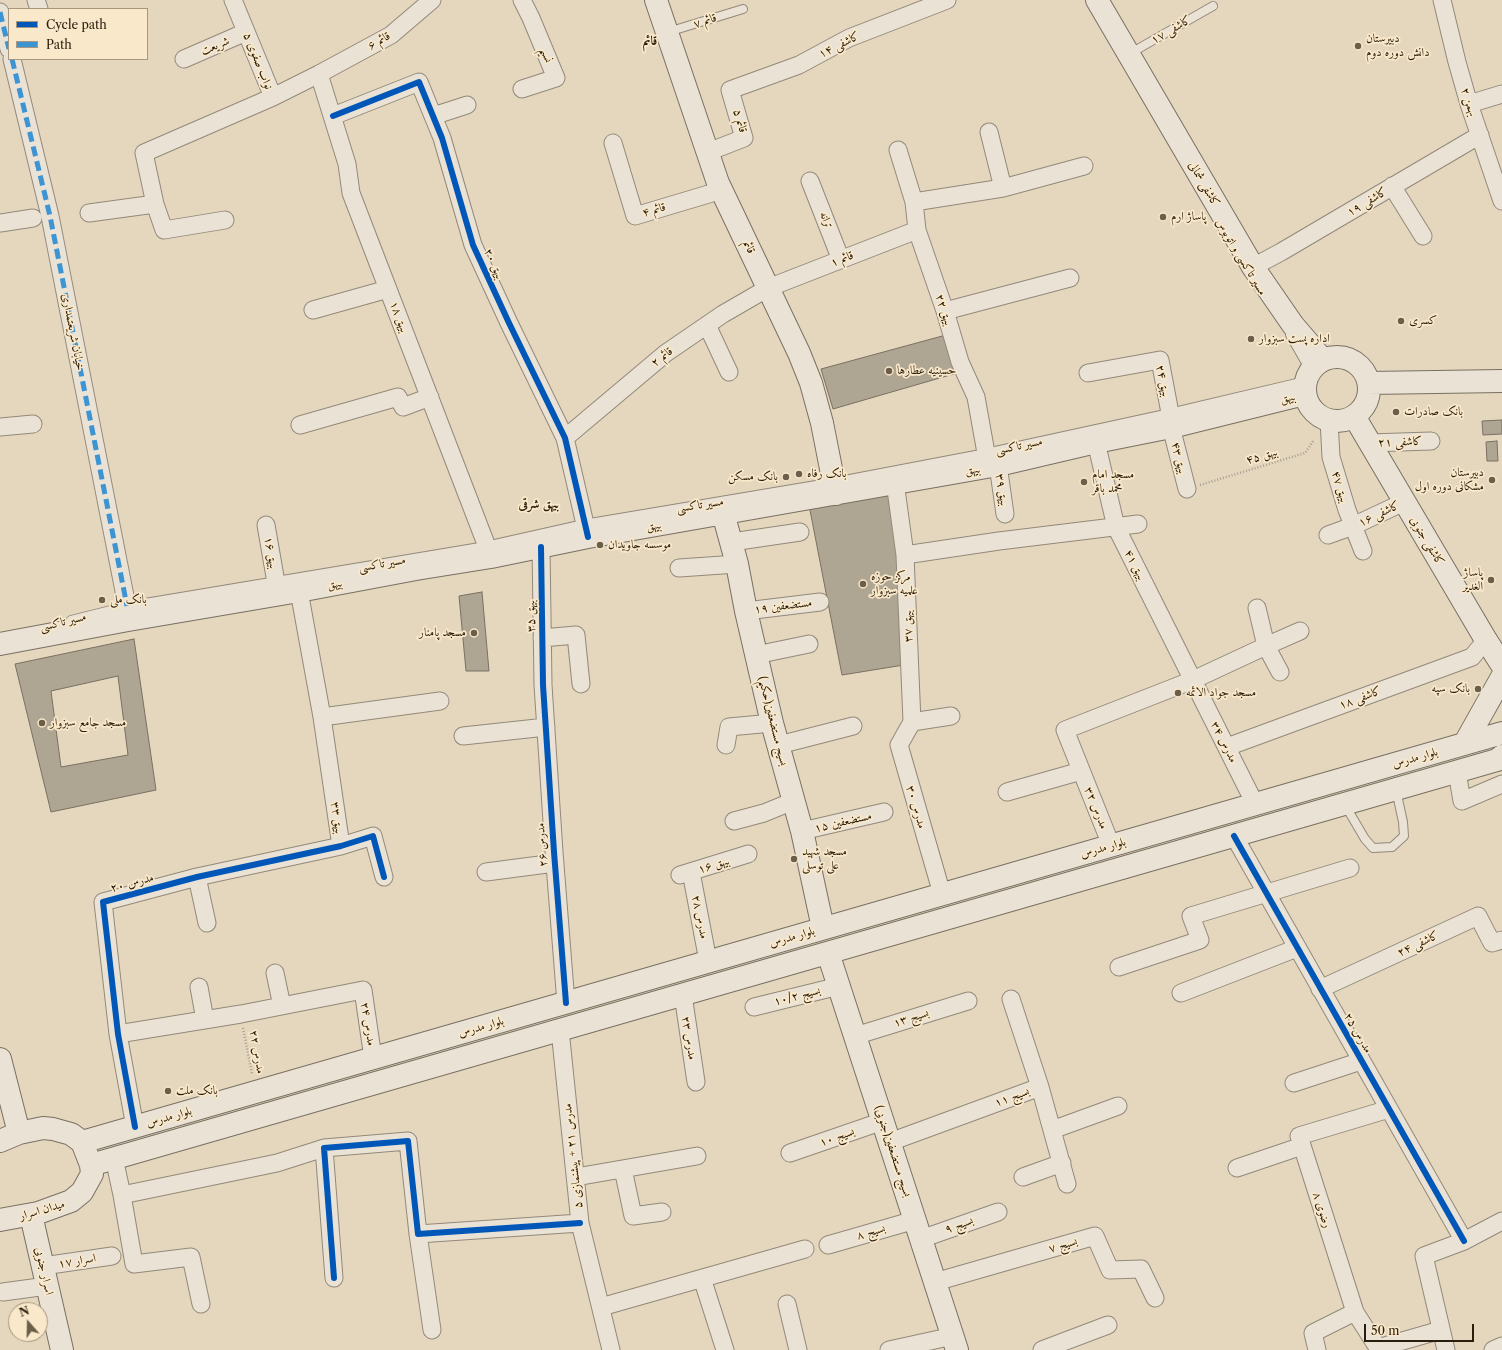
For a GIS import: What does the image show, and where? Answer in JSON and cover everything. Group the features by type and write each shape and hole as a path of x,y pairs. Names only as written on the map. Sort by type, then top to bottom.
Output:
{"main road":[{"name":"قائم","path":"656,0 722,190 799,353 811,383 822,423 835,488"},
{"name":"کاشفی شمالی","path":"1097,0 1253,267 1292,325 1311,376"},
{"path":"1339,356 1349,359 1358,365 1365,373 1369,383 1369,393 1366,402 1361,410 1354,416 1337,421 1329,420 1320,417 1312,411 1307,403 1311,376 1328,358 1339,356"},
{"name":"بیهق","path":"0,644 284,589 416,569 489,551 541,547 586,530 723,514 835,488 895,482 992,459 1096,442 1311,376"},
{"path":"1369,383 1502,380"},
{"name":"کاشفی جنوبی","path":"1354,416 1502,665"},
{"name":"بسیج مستضعفین(حکیم)","path":"723,514 732,542 746,611 772,723 802,832 823,928"},
{"path":"1465,743 1502,677"},
{"name":"بلوار مدرس","path":"82,1142 1502,733"},
{"name":"بلوار مدرس","path":"91,1165 1500,760"},
{"path":"998,878 1005,902"},
{"name":"بسیج مستضعفین(جنوبی)","path":"828,953 955,1343"},
{"path":"656,977 674,997"},
{"path":"0,1059 10,1137 43,1128 71,1134 82,1142 91,1165"},
{"name":"میدان اسرار","path":"0,1220 31,1214 71,1201 82,1192 92,1174 91,1165"},
{"name":"اسرار جنوبی","path":"31,1214 62,1350"}],"street":[{"name":"نواب صفوی ۵","path":"233,0 273,97 319,74"},
{"name":"قائم ۶","path":"319,74 391,35 432,0"},
{"name":"نسیم","path":"522,0 556,78 522,89"},
{"name":"کاشفی ۱۴","path":"730,90 799,65 849,38 948,0"},
{"name":"بهمن ۲","path":"1442,0 1469,104 1502,201"},
{"path":"0,12 8,44"},
{"name":"شریعت","path":"184,59 246,32"},
{"name":"خیابان شریعتمداری","path":"12,60 50,216 127,606"},
{"name":"بیهق ۱۸","path":"319,74 348,164 351,193 489,551"},
{"name":"بیهق ۲۰","path":"333,116 419,82 442,138 473,244 509,323 565,438 586,530"},
{"name":"قائم ۵","path":"708,152 744,138 730,90"},
{"path":"1469,104 1502,94"},
{"path":"225,220 164,230 155,204 144,153 273,97"},
{"path":"433,116 467,105"},
{"path":"989,132 1003,188"},
{"name":"کاشفی ۱۹","path":"1253,267 1480,135"},
{"name":"قائم ۴","path":"613,143 635,216 722,190"},
{"name":"بیهق ۲۲","path":"898,150 914,202 917,230 945,311 960,362 976,397 992,459"},
{"path":"914,202 1003,188 1084,166"},
{"name":"ترانه","path":"810,182 841,260"},
{"path":"1392,186 1423,236"},
{"path":"89,213 155,204"},
{"path":"0,223 33,218"},
{"name":"قائم ۱","path":"768,288 917,230"},
{"path":"945,311 1070,278"},
{"name":"قائم ۲","path":"565,438 666,353 723,314 768,288"},
{"path":"313,310 388,289"},
{"path":"706,325 729,372"},
{"name":"بیهق ۲۴","path":"1088,373 1160,360 1170,420"},
{"path":"300,425 398,397 403,407 430,397"},
{"name":"بیهق ۴۳","path":"1170,420 1187,489"},
{"name":"بیهق ۴۷","path":"1329,420 1331,457 1353,526 1363,551"},
{"path":"0,427 33,424"},
{"name":"کاشفی ۲۱","path":"1369,443 1431,441"},
{"name":"بیهق ۴۱","path":"1096,442 1116,528 1193,680"},
{"name":"بیهق ۳۹","path":"992,459 1005,514"},
{"name":"بیهق ۳۷","path":"895,482 905,555 912,722"},
{"name":"کاشفی ۱۶","path":"1328,535 1353,526 1404,502"},
{"path":"905,555 999,541 1116,528 1138,524"},
{"name":"بیهق ۱۶","path":"266,525 284,589"},
{"path":"732,542 800,532"},
{"name":"بیهق ۳۵","path":"541,547 543,685"},
{"path":"679,568 737,564"},
{"name":"بیهق ۳۳","path":"284,589 322,717 341,846 372,836 384,877"},
{"name":"مستضعفین ۱۹","path":"746,611 820,602"},
{"path":"1257,608 1266,646 1280,672"},
{"path":"1193,680 1300,632"},
{"path":"542,638 576,635 581,684"},
{"name":"کاشفی ۱۸","path":"1227,747 1472,657 1486,640"},
{"path":"756,655 809,644"},
{"name":"مدرس ۳۴","path":"1193,680 1255,804"},
{"name":"مدرس ۳۲","path":"1112,845 1065,730 1193,680"},
{"name":"مدرس ۲۶","path":"543,685 566,1003"},
{"path":"322,717 440,701"},
{"path":"912,722 951,716"},
{"name":"مدرس ۳۰","path":"912,722 899,745 942,894"},
{"path":"726,745 729,727 772,723"},
{"path":"779,745 853,726"},
{"path":"463,736 546,727"},
{"path":"1007,792 1081,771"},
{"path":"1457,772 1462,801 1502,784"},
{"path":"734,821 764,813 786,804 794,804"},
{"name":"مستضعفین ۱۵","path":"802,832 884,812"},
{"name":"مدرس ۲۵","path":"1234,836 1388,1109 1464,1240"},
{"name":"مدرس ۲۰","path":"135,1127 118,1034 103,902 197,877 341,846"},
{"name":"بیهق ۱۶","path":"685,874 748,854"},
{"path":"486,872 555,863"},
{"path":"1119,967 1200,940 1191,916 1350,868"},
{"name":"مدرس ۲۸","path":"685,874 708,962"},
{"path":"197,877 207,923"},
{"name":"کاشفی ۲۴","path":"1320,989 1478,916 1492,943 1502,940"},
{"path":"1181,993 1297,948"},
{"path":"118,1034 282,1006 275,973"},
{"name":"بسیج ۱۰/۲","path":"754,1007 839,986"},
{"path":"199,987 205,1020"},
{"name":"مدرس ۲۴","path":"282,1006 363,990 373,1058"},
{"name":"مدرس ۲۳","path":"674,997 696,1082"},
{"path":"1011,998 1040,1087"},
{"name":"بسیج ۱۳","path":"855,1036 968,1001"},
{"name":"مدرس ۲۱ + پیشنمازی ۵","path":"560,1030 580,1223 611,1350"},
{"path":"1294,1083 1361,1061"},
{"name":"بسیج ۱۱","path":"890,1142 1040,1087 1068,1184"},
{"path":"1052,1130 1118,1106"},
{"path":"1237,1168 1302,1146 1299,1136 1388,1109"},
{"name":"بسیج ۱۰","path":"790,1153 883,1121"},
{"path":"122,1195 277,1163 324,1148 408,1141 418,1234 432,1330"},
{"name":"رضوی ۸","path":"1302,1146 1355,1312 1378,1348 1441,1330"},
{"path":"324,1148 334,1278"},
{"path":"576,1177 697,1156"},
{"path":"114,1158 134,1264 191,1257 201,1304"},
{"path":"1023,1177 1062,1163"},
{"path":"623,1169 633,1216 662,1212"},
{"name":"بسیج ۹","path":"918,1229 998,1212"},
{"path":"1446,1350 1424,1256 1464,1240 1502,1221"},
{"path":"418,1234 580,1223"},
{"name":"بسیج ۸","path":"828,1245 918,1229"},
{"name":"بسیج ۷","path":"935,1282 1095,1236 1110,1270 1141,1269 1155,1298"},
{"path":"600,1307 805,1250"},
{"name":"اسرار ۱۷","path":"3,1292 45,1276 112,1256"},
{"path":"702,1278 725,1350"},
{"path":"787,1304 798,1350"},
{"path":"1317,1350 1313,1333 1355,1312"},
{"path":"1042,1350 1108,1325"},
{"path":"888,1350 955,1343"},
{"path":"1493,1350 1502,1346"}],"lane":[{"name":"کاشفی ۱۷","path":"1128,54 1214,6"},
{"name":"قائم ۷","path":"667,32 743,9"},
{"name":"مسیر تاکسی و اتوبوس","path":"1134,81 1311,376"},
{"name":"مسیر تاکسی","path":"489,551 586,530 835,488 992,459 1170,420"},
{"name":"مسیر تاکسی","path":"60,623 127,606 284,589"},
{"name":"مسیر تاکسی","path":"0,638 45,627"},
{"path":"1345,804 1365,839 1373,848 1392,847 1404,836 1403,822 1396,790"}],"building":[{"name":"حسینیه عطارها","path":"946,335 957,373 833,409 821,369"},
{"path":"1502,420 1502,434 1483,435 1482,421"},
{"path":"1497,441 1498,461 1487,461 1486,442"},
{"name":"مرکز حوزه علمیه سبزوار","path":"893,488 910,664 842,675 809,505"},
{"name":"مسجد پامنار","path":"482,592 489,671 466,671 459,596"},
{"name":"مسجد جامع سبزوار","path":"134,639 156,790 51,812 15,664","holes":["118,676 128,755 61,767 51,691"]}],"marked path":[{"path":"0,12 8,45"},
{"path":"12,60 50,216 127,606"}],"cycle path":[{"path":"333,116 419,82 442,138 473,245 565,438 588,537"},
{"path":"541,547 543,685 566,1003"},
{"path":"135,1127 118,1034 103,902 197,877 341,846 373,836 384,877"},
{"path":"1234,836 1464,1241"},
{"path":"334,1278 324,1148 408,1141 418,1234 580,1223"}],"place":[{"name":"دبیرستان دانش دوره دوم","path":"1358,46"},
{"name":"پاساژ ارم","path":"1163,217"},
{"name":"کسری","path":"1401,321"},
{"name":"اداره پست سبزوار","path":"1251,339"},
{"name":"حسینیه عطارها","path":"889,371"},
{"name":"بانک صادرات","path":"1396,412"},
{"name":"بانک رفاه","path":"799,474"},
{"name":"بانک مسکن","path":"786,477"},
{"name":"دبیرستان مشکانی دوره اول","path":"1492,480"},
{"name":"مسجد امام محمد باقر","path":"1084,482"},
{"name":"موسسه جاویدان","path":"600,545"},
{"name":"پاساژ الغدیر","path":"1491,580"},
{"name":"مرکز حوزه علمیه سبزوار","path":"863,584"},
{"name":"بانک ملی","path":"102,600"},
{"name":"مسجد پامنار","path":"474,633"},
{"name":"بانک سپه","path":"1478,689"},
{"name":"مسجد جواد الائمه","path":"1178,693"},
{"name":"مسجد جامع سبزوار","path":"42,723"},
{"name":"مسجد شهید علی توسلی","path":"794,859"},
{"name":"بانک ملت","path":"168,1091"}],"district":[{"name":"قائم","path":"650,41"},
{"name":"بیهق شرقی","path":"539,504"}]}
